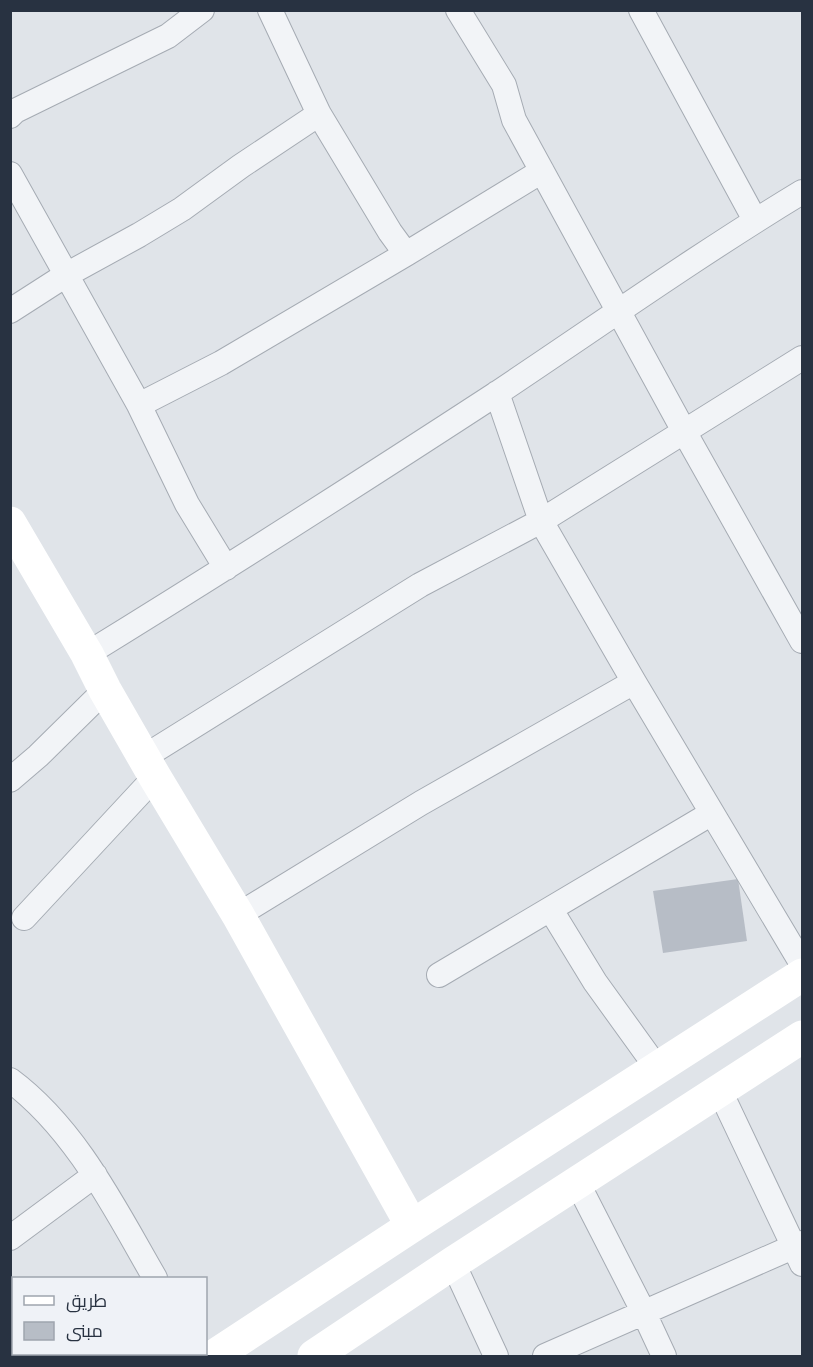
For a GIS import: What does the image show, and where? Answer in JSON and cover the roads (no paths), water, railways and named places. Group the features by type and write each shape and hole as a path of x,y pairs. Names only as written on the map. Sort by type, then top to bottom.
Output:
{"street":[{"path":"10,116 15,111 70,82 168,36 202,10"},
{"path":"270,10 319,114 390,232 406,254"},
{"path":"458,10 504,85 514,120 802,641"},
{"path":"641,10 755,220"},
{"path":"10,311 66,275 139,236 182,209 319,114"},
{"path":"139,405 221,363 542,171"},
{"path":"10,174 139,405 187,504 226,568"},
{"path":"87,654 226,568 497,393 755,220 802,192"},
{"path":"24,918 149,767 420,585 541,521 802,358"},
{"path":"497,393 541,521 802,964"},
{"path":"10,523 87,654 149,767 238,915 412,1227"},
{"path":"238,915 421,803 634,682"},
{"path":"10,780 38,756 105,690"},
{"path":"439,975 712,813"},
{"path":"550,910 595,982 657,1068"},
{"path":"214,1356 802,975"},
{"path":"736,1017 763,1062"},
{"path":"321,1354 453,1263 802,1037"},
{"path":"10,1080 56,1124 90,1165 154,1277"},
{"path":"545,1356 800,1251 719,1089"},
{"path":"10,1238 95,1175"},
{"path":"577,1182 645,1313 664,1356"},
{"path":"453,1263 496,1356"}]}
